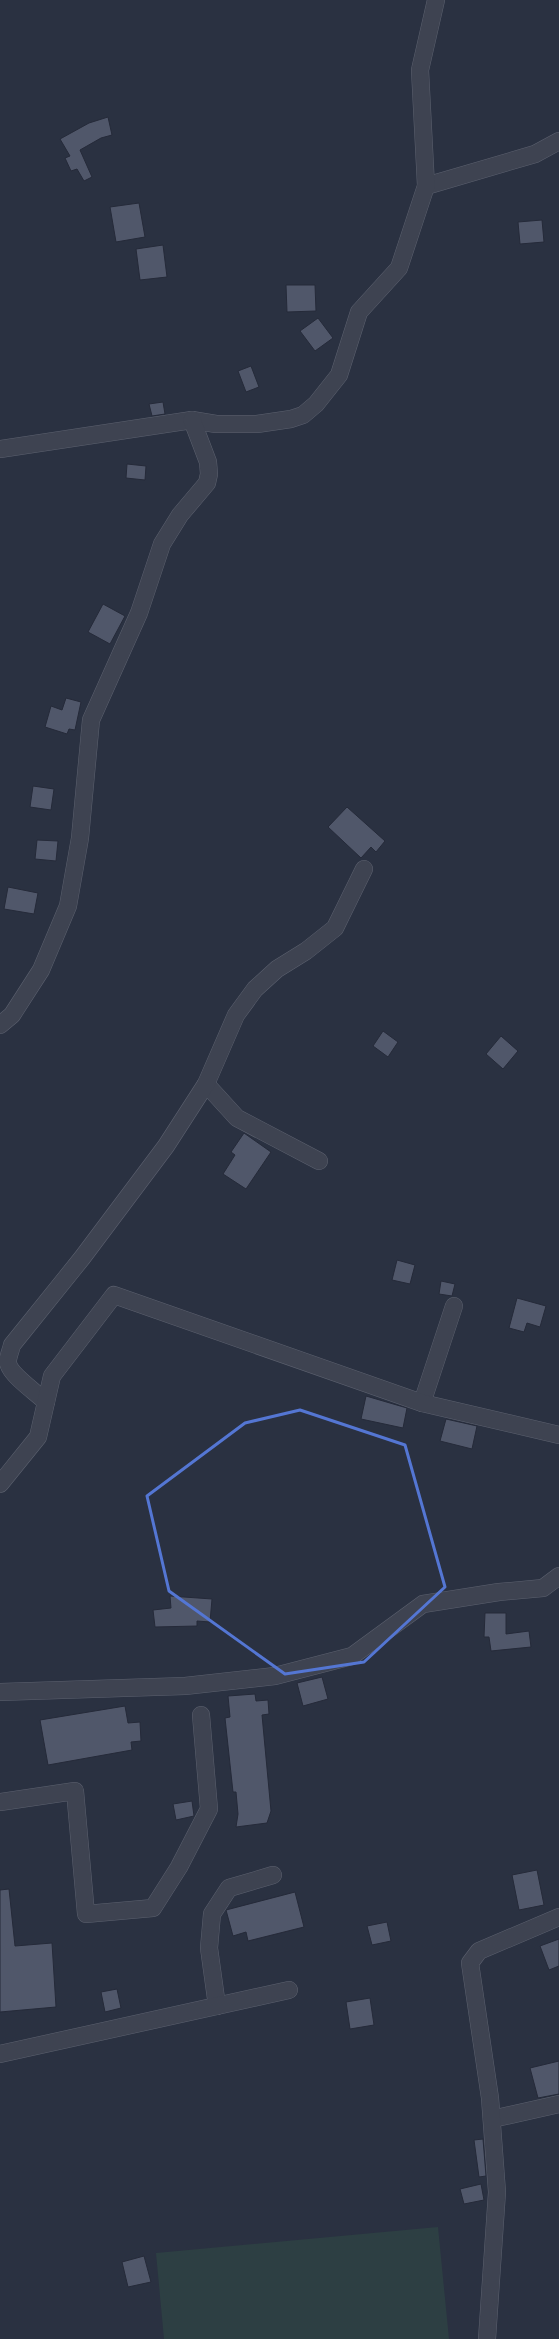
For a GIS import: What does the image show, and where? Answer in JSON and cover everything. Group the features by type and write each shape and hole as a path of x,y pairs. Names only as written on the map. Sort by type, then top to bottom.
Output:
{"street":[{"path":"0,449 192,420 216,424 270,422 303,415 316,404 339,375 359,312 399,268 426,186 420,70 436,0"},
{"path":"426,186 536,154 559,141"},
{"path":"0,1025 12,1015 41,970 68,906 80,838 92,720 139,613 162,544 180,515 207,484 209,474 208,462 192,420"},
{"path":"46,1402 29,1386 12,1374 7,1361 12,1345 82,1258 166,1146 206,1084 236,1014 255,989 277,969 306,951 335,928 364,869"},
{"path":"206,1084 237,1118 319,1161"},
{"path":"0,1484 38,1437 52,1376 114,1295 422,1403 559,1435"},
{"path":"422,1403 454,1306"},
{"path":"0,1692 185,1686 275,1676 352,1656 423,1604 499,1592 543,1588 559,1576"},
{"path":"0,1802 75,1791 86,1914 153,1908 179,1867 209,1809 201,1715"},
{"path":"217,2006 209,1948 212,1914 229,1888 273,1875"},
{"path":"487,2339 498,2192 492,2119 470,1963 479,1950 559,1917"},
{"path":"0,2054 289,1990"},
{"path":"492,2119 559,2104"}],"highlighted area":[{"path":"300,1410 405,1445 445,1587 364,1662 285,1674 169,1591 147,1496 245,1423"}],"shaded area":[{"path":"438,2227 449,2339 164,2339 156,2253"}],"building":[{"path":"108,117 112,135 101,138 80,150 92,177 84,181 77,169 71,171 65,158 70,156 60,139 89,123"},
{"path":"139,203 145,237 116,242 110,207"},
{"path":"542,220 544,242 520,244 518,222"},
{"path":"163,245 167,277 140,280 136,249"},
{"path":"286,285 315,285 316,311 287,312"},
{"path":"318,318 333,338 315,351 300,331"},
{"path":"251,366 259,387 246,392 238,371"},
{"path":"163,402 165,414 152,416 149,404"},
{"path":"127,464 146,466 145,480 126,478"},
{"path":"103,604 125,616 110,644 88,632"},
{"path":"66,698 81,702 75,730 69,729 67,734 45,727 51,706 62,710"},
{"path":"33,786 54,789 51,810 30,807"},
{"path":"347,807 385,841 376,852 371,847 361,858 328,827"},
{"path":"37,840 58,841 56,861 35,859"},
{"path":"8,887 38,893 34,914 4,909"},
{"path":"383,1031 398,1042 388,1057 373,1046"},
{"path":"501,1036 518,1051 503,1069 486,1054"},
{"path":"244,1133 271,1152 246,1189 223,1174 235,1155 231,1152"},
{"path":"397,1260 415,1265 410,1284 392,1280"},
{"path":"441,1281 455,1284 452,1296 439,1294"},
{"path":"517,1298 546,1306 540,1327 527,1323 524,1332 509,1328"},
{"path":"366,1396 407,1408 403,1428 361,1419"},
{"path":"446,1419 477,1426 472,1449 440,1441"},
{"path":"170,1596 212,1599 210,1622 197,1621 197,1626 155,1627 153,1610 171,1608"},
{"path":"485,1613 506,1613 506,1634 529,1631 531,1647 491,1651 489,1637 484,1637"},
{"path":"322,1677 328,1699 303,1706 297,1683"},
{"path":"255,1694 256,1701 268,1700 269,1714 262,1715 271,1811 267,1823 236,1827 238,1814 236,1792 233,1792 225,1718 230,1717 228,1696"},
{"path":"125,1706 128,1723 140,1722 141,1741 131,1742 132,1750 48,1765 40,1720"},
{"path":"192,1801 194,1816 176,1820 173,1804"},
{"path":"537,1870 544,1905 519,1910 512,1875"},
{"path":"9,1889 15,1946 52,1943 56,2007 0,2012 0,1890"},
{"path":"295,1892 304,1927 248,1941 246,1932 233,1936 226,1910"},
{"path":"387,1922 391,1941 372,1945 367,1926"},
{"path":"559,1939 559,1966 549,1970 540,1946"},
{"path":"117,1989 121,2008 105,2012 101,1992"},
{"path":"370,1998 374,2025 350,2029 346,2002"},
{"path":"559,2061 559,2094 538,2098 530,2068"},
{"path":"483,2139 486,2176 479,2177 474,2140"},
{"path":"481,2184 484,2200 464,2204 460,2189"},
{"path":"144,2256 151,2282 128,2287 122,2262"}]}
